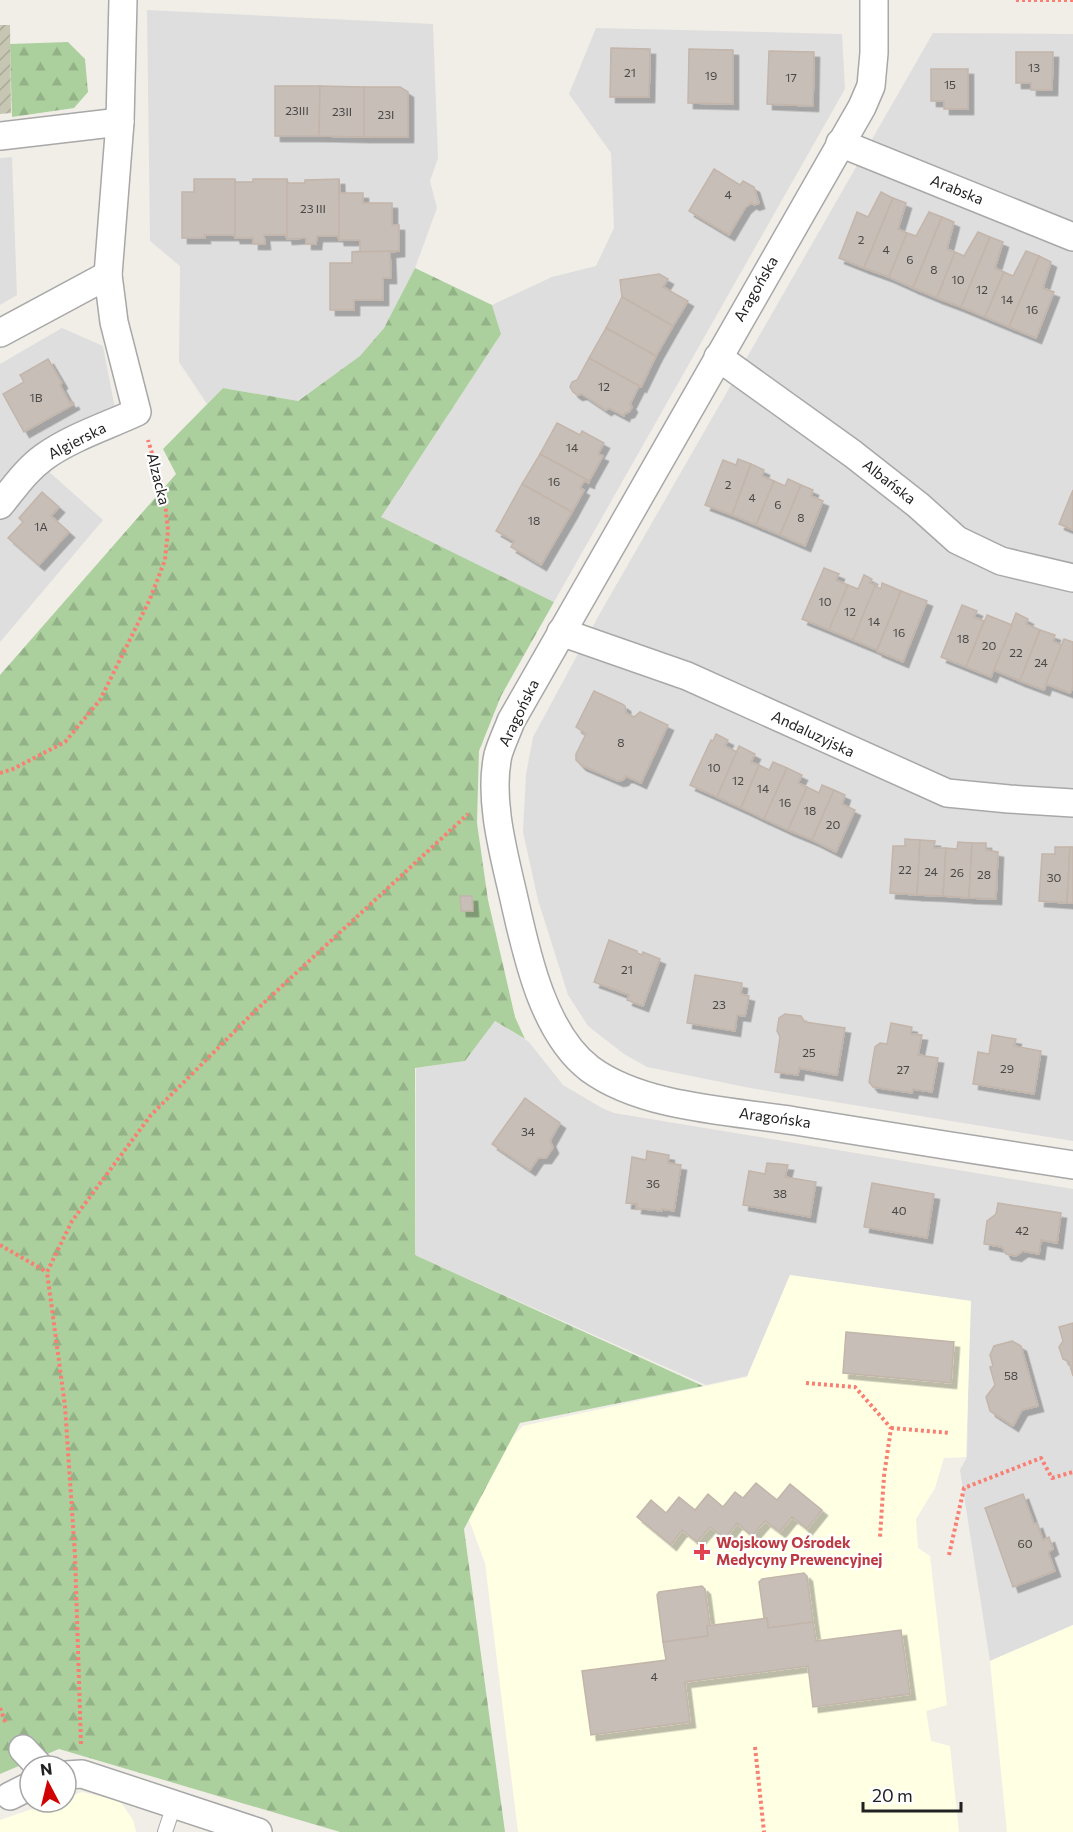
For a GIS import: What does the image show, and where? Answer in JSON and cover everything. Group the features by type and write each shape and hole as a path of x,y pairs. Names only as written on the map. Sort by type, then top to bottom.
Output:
{"street":[{"path":"123,0 120,122 108,275 114,322 138,411"},
{"name":"Aragońska","path":"874,0 874,53 871,86 862,107 511,721 498,755 496,790 499,826 518,918 547,1012 570,1049 590,1069 620,1086 680,1105 1073,1165"},
{"path":"0,136 120,122"},
{"name":"Arabska","path":"840,143 1073,237"},
{"path":"0,333 108,275"},
{"name":"Albańska","path":"718,357 853,454 918,505 957,540 1000,561 1073,578"},
{"name":"Algierska","path":"0,505 24,475 45,457 69,443 138,411"},
{"name":"Andaluzyjska","path":"561,632 687,676 947,793 1073,803"},
{"path":"78,1776 258,1832"}],"lane":[{"path":"165,1832 174,1805"}],"path":[{"path":"1016,0 1073,0"},
{"name":"Alzacka","path":"0,773 13,769 65,742 100,700 154,590 165,560 168,530 164,493 155,458 138,411"},
{"path":"74,1754 75,1556 67,1429 47,1272 72,1221 151,1115 255,1011 496,790"},
{"path":"0,1245 47,1272"},
{"path":"806,1383 855,1387 891,1428 950,1433"},
{"path":"880,1537 884,1476 891,1428"},
{"path":"950,1555 964,1488 1041,1458 1052,1478 1073,1472"},
{"path":"755,1748 764,1832"}],"shaded area":[{"path":"147,10 433,24 438,158 430,181 437,208 415,268 384,328 360,357 297,401 223,388 207,404 179,362 180,266 150,241"},
{"path":"0,25 10,25 11,113 0,114"},
{"path":"596,28 842,34 845,89 554,602 380,517 501,334 492,305 552,277 596,266 614,228 611,153 569,94"},
{"path":"933,33 1073,34 1073,1141 750,1088 647,1067 624,1054 588,1026 568,995 538,900 523,832 526,774 533,737 599,615"},
{"path":"12,157 17,295 0,305 0,158"},
{"path":"62,328 103,346 115,409 14,464 42,476 47,470 103,520 0,642 0,364"},
{"path":"495,1021 529,1042 563,1085 614,1113 1073,1189 1073,1625 990,1661 960,1470 967,1457 970,1301 790,1275 747,1376 706,1385 415,1255 416,1068 465,1061"},
{"name":"Wojskowy Ośrodek Medycyny Prewencyjnej","path":"790,1275 971,1301 966,1457 944,1458 935,1488 916,1519 918,1548 930,1556 947,1705 926,1711 931,1741 950,1746 959,1832 518,1832 485,1563 459,1493 523,1426 747,1377"},
{"path":"1073,1625 1073,1832 1007,1832 990,1661"},
{"path":"82,1792 120,1801 133,1820 136,1832 0,1832 0,1820 18,1814 78,1814 78,1794"}],"green space":[{"path":"68,42 85,59 88,92 74,108 12,117 10,44"},
{"path":"415,268 492,305 501,334 381,517 554,602 501,696 479,751 477,823 488,900 515,1017 525,1039 495,1021 465,1061 415,1068 415,1255 703,1386 520,1423 464,1529 505,1832 340,1832 59,1749 47,1754 18,1754 18,1766 0,1774 0,675 176,474 163,449 223,388 298,401 360,356 384,328"}],"building":[{"path":"611,48 650,49 649,97 610,97"},
{"path":"689,49 733,50 733,104 688,103"},
{"path":"769,51 814,52 813,106 767,104"},
{"path":"1016,52 1053,52 1052,90 1031,90 1031,83 1016,83"},
{"path":"931,69 968,69 968,109 944,109 944,101 931,101"},
{"path":"275,86 320,86 319,136 275,136"},
{"path":"320,86 364,87 364,137 319,136"},
{"path":"364,87 400,87 408,92 408,137 364,137"},
{"path":"714,169 740,185 743,181 754,187 759,203 754,205 751,203 745,208 729,235 689,211"},
{"path":"194,179 235,179 235,238 234,235 204,235 205,238 182,238 182,192 194,192"},
{"path":"253,179 287,179 287,239 286,235 264,235 265,244 253,244 253,238 235,238 235,182 253,182"},
{"path":"287,179 288,183 305,183 305,180 339,179 339,240 338,236 317,236 316,244 306,244 306,238 287,239"},
{"path":"339,179 340,193 363,193 363,203 392,203 392,225 399,225 399,251 352,252 360,251 360,240 339,240"},
{"path":"881,192 893,198 864,268 839,258 857,212 868,217"},
{"path":"893,198 906,203 898,229 907,233 889,277 864,268"},
{"path":"929,212 942,217 913,288 889,277 907,233 916,236"},
{"path":"942,217 954,222 947,249 955,252 937,298 913,288"},
{"path":"978,232 990,237 961,307 937,298 955,252 964,256"},
{"path":"990,237 1003,242 995,268 1004,272 985,317 961,307"},
{"path":"399,251 390,252 391,278 383,278 383,300 354,300 354,310 330,310 330,263 352,263 352,252"},
{"path":"1026,251 1039,256 1009,327 985,317 1004,272 1013,276"},
{"path":"1039,256 1051,262 1043,288 1054,292 1036,338 1009,327"},
{"path":"659,274 668,279 663,287 688,301 673,326 622,297 620,280"},
{"path":"622,297 673,326 656,356 606,328"},
{"path":"606,328 656,356 641,387 589,358"},
{"path":"589,358 639,386 630,404 632,407 624,416 609,408 606,410 582,394 577,395 573,392 570,387 572,382 577,380"},
{"path":"48,359 70,403 74,404 24,432 3,394 24,382 20,375"},
{"path":"557,423 580,435 582,431 604,443 598,454 603,456 589,481 540,454"},
{"path":"540,454 589,481 589,483 584,481 580,488 584,490 572,512 522,484"},
{"path":"738,459 751,464 732,515 705,505 723,460 736,465"},
{"path":"751,464 764,470 762,476 774,481 756,525 732,515"},
{"path":"788,479 801,485 780,535 756,525 774,481 785,486"},
{"path":"522,484 572,512 541,565 511,547 514,541 496,531"},
{"path":"801,485 813,490 811,496 823,501 805,546 780,535"},
{"path":"1073,490 1073,530 1059,524"},
{"path":"42,492 59,507 51,516 69,532 39,565 8,538 23,522 19,518"},
{"path":"824,568 839,574 836,580 848,585 829,630 802,619"},
{"path":"864,575 872,579 870,583 876,585 853,640 829,630 848,585 858,589"},
{"path":"882,583 901,591 877,650 853,640 875,586 881,589"},
{"path":"901,591 927,601 903,662 877,651"},
{"path":"962,605 977,611 974,617 984,621 966,667 941,657"},
{"path":"1016,613 1028,619 1026,624 1040,630 1020,681 994,670"},
{"path":"987,615 1012,625 991,677 966,667"},
{"path":"1040,630 1055,635 1053,641 1062,645 1044,690 1020,681"},
{"path":"1064,639 1073,642 1073,687 1070,693 1046,684"},
{"path":"594,691 622,704 625,706 626,713 634,717 640,712 668,725 641,783 626,776 623,780 618,781 581,765 576,760 576,754 586,734 576,727"},
{"path":"716,734 728,740 725,746 737,752 717,797 690,785"},
{"path":"739,746 755,754 751,762 759,765 741,808 717,797"},
{"path":"773,762 787,768 764,819 741,808 759,765 769,770"},
{"path":"787,768 802,775 798,783 807,787 788,830 764,819"},
{"path":"822,785 834,790 812,840 788,830 807,787 819,793"},
{"path":"834,790 845,795 842,804 855,810 836,852 812,840"},
{"path":"905,839 920,840 917,895 890,893 893,846 905,846"},
{"path":"920,840 935,841 934,848 946,848 943,896 917,895"},
{"path":"958,842 972,843 969,898 943,896 946,848 957,849"},
{"path":"972,843 986,843 986,850 998,852 996,899 969,898"},
{"path":"1055,847 1070,847 1067,903 1039,901 1042,854 1055,854"},
{"path":"1070,847 1073,847 1073,903 1067,903"},
{"path":"460,896 472,896 473,911 461,911"},
{"path":"609,940 642,955 643,952 660,959 643,1006 627,1000 629,995 594,982"},
{"path":"695,975 742,983 741,994 749,996 745,1016 737,1015 735,1031 687,1023"},
{"path":"785,1014 801,1016 805,1022 845,1028 837,1075 799,1068 798,1075 775,1072 780,1037 777,1031 779,1018"},
{"path":"891,1023 912,1027 911,1034 922,1035 918,1055 938,1058 932,1092 913,1089 912,1093 873,1087 869,1082 875,1047 880,1043 887,1044"},
{"path":"992,1035 1016,1039 1014,1046 1041,1051 1034,1094 973,1084 978,1052 989,1054"},
{"path":"525,1098 560,1123 550,1141 553,1148 546,1158 538,1158 530,1170 492,1144"},
{"path":"647,1151 669,1155 668,1163 681,1165 674,1211 636,1208 637,1204 626,1203 632,1157 646,1160"},
{"path":"767,1163 788,1165 785,1177 816,1182 810,1217 743,1205 749,1171 765,1174"},
{"path":"872,1183 934,1194 927,1238 864,1227"},
{"path":"998,1203 1061,1213 1057,1243 1041,1240 1039,1254 1023,1251 1016,1256 1006,1254 1002,1247 984,1244 987,1221 996,1214"},
{"path":"1073,1323 1073,1376 1069,1362 1063,1359 1059,1347 1063,1341 1059,1327"},
{"path":"846,1332 954,1342 951,1383 843,1373"},
{"path":"1012,1341 1021,1346 1038,1406 1022,1410 1013,1426 990,1411 986,1397 995,1385 990,1367 993,1366 990,1355 994,1346"},
{"path":"756,1483 777,1500 790,1484 822,1510 807,1529 792,1517 780,1532 765,1521 752,1536 737,1523 725,1539 710,1527 697,1542 682,1530 671,1545 637,1517 651,1500 666,1513 679,1497 695,1510 708,1494 723,1507 735,1492 743,1498"},
{"path":"1023,1494 1034,1524 1037,1523 1043,1540 1049,1537 1053,1549 1048,1552 1055,1571 1013,1587 985,1508"},
{"path":"804,1573 807,1576 813,1622 768,1628 767,1618 764,1618 759,1582 762,1579"},
{"path":"702,1586 705,1589 710,1626 707,1626 708,1636 663,1642 657,1595 659,1592"},
{"path":"767,1618 768,1628 813,1622 816,1641 901,1630 910,1694 813,1707 808,1666 685,1682 690,1722 591,1735 582,1671 666,1660 663,1642 708,1636 707,1626"}],"place":[{"name":"Wojskowy Ośrodek Medycyny Prewencyjnej","path":"702,1552"}]}
